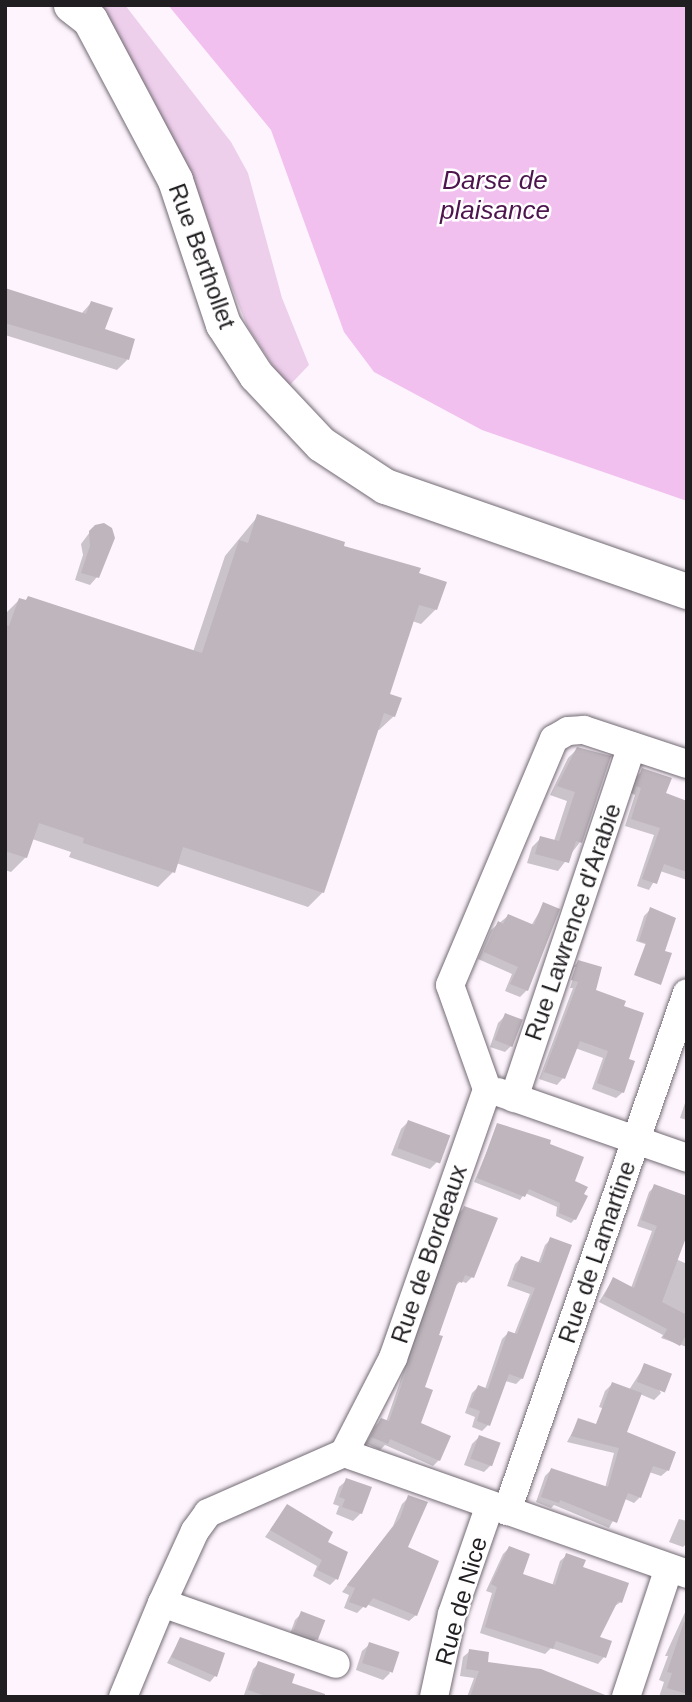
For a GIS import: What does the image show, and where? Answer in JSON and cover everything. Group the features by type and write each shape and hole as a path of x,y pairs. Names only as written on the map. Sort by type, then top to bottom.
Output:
{"main road":[{"name":"Rue Berthollet","path":"71,5 90,20 175,180 223,324 256,375 321,444 385,486 687,591"}],"street":[{"path":"687,764 584,730 568,732 554,739 450,985 487,1088 687,1158"},
{"name":"Rue Lawrence d'Arabie","path":"514,1098 632,746"},
{"name":"Rue de Lamartine","path":"499,1508 636,1140 687,993"},
{"name":"Rue de Bordeaux","path":"344,1453 393,1358 487,1088"},
{"path":"123,1697 195,1531 208,1513 344,1453 678,1571 626,1697"},
{"name":"Rue de Nice","path":"434,1697 452,1614 499,1508"},
{"path":"162,1603 337,1664"}],"shaded area":[{"path":"90,5 125,5 231,142 248,173 282,298 309,365 287,388 247,326 187,173 150,93 106,23"}],"water":[{"name":"Darse de plaisance","path":"168,5 687,5 687,501 482,430 374,372 344,332 271,130"}],"building":[{"path":"5,288 86,314 91,301 113,308 105,329 135,339 129,360 5,323"},
{"path":"257,514 345,542 344,546 421,568 419,573 447,582 437,610 419,605 390,694 402,698 395,717 384,713 324,893 183,847 175,873 83,843 84,838 39,823 27,858 5,851 5,625 9,626 19,598 26,600 28,596 202,653 239,540 248,543"},
{"path":"104,523 112,528 115,538 99,578 81,573 90,546 89,531 95,525"},
{"path":"577,747 611,756 582,843 576,841 569,863 535,854 540,836 559,841 575,792 557,786"},
{"path":"642,768 672,778 666,793 687,801 687,872 664,864 657,884 642,879 660,828 631,819 641,788 636,786"},
{"path":"543,902 560,909 528,991 510,984 518,967 484,952 498,921 503,924 508,914 534,925"},
{"path":"650,907 676,918 665,951 672,953 661,985 634,975 646,943 639,941"},
{"path":"578,960 602,967 596,990 626,1001 624,1006 644,1013 629,1059 635,1061 624,1093 597,1083 608,1051 580,1041 565,1079 544,1072 578,982 571,980"},
{"path":"505,1013 523,1020 512,1047 495,1040"},
{"path":"408,1120 450,1135 440,1164 398,1148"},
{"path":"497,1123 551,1140 550,1144 584,1157 575,1181 588,1187 584,1194 588,1196 576,1220 559,1213 560,1203 529,1189 525,1197 477,1178"},
{"path":"654,1184 687,1196 687,1235 662,1302 687,1315 687,1333 680,1346 663,1337 667,1329 604,1296 613,1277 634,1288 657,1226 641,1220"},
{"path":"464,1206 498,1218 474,1278 465,1275 462,1283 458,1281 425,1387 433,1390 421,1423 451,1436 440,1461 390,1439 388,1444 371,1437 381,1418 389,1421"},
{"path":"550,1237 572,1245 523,1379 509,1374 490,1426 477,1421 480,1411 469,1407 478,1385 488,1389 508,1331 517,1334 535,1288 512,1280 521,1256 541,1263"},
{"path":"644,1363 672,1374 665,1392 637,1382"},
{"path":"612,1382 642,1393 627,1432 676,1452 669,1471 653,1466 641,1498 628,1493 617,1523 560,1500 559,1503 541,1497 551,1468 608,1487 619,1448 571,1436 578,1418 596,1424"},
{"path":"479,1435 501,1443 492,1466 470,1458"},
{"path":"346,1478 372,1487 362,1514 342,1507 345,1499 339,1497"},
{"path":"408,1495 428,1502 408,1547 439,1561 417,1616 373,1598 366,1608 349,1602 355,1588 347,1585 400,1518"},
{"path":"287,1504 333,1532 328,1542 348,1552 338,1580 317,1570 322,1560 270,1530"},
{"path":"509,1546 530,1554 523,1574 555,1585 566,1553 586,1560 583,1567 629,1583 622,1603 618,1601 600,1637 612,1641 606,1658 556,1641 553,1649 485,1627 497,1587 491,1584"},
{"path":"301,1611 325,1620 318,1640 293,1631"},
{"path":"684,1622 687,1622 687,1694 667,1688 672,1673 667,1672"},
{"path":"180,1637 225,1653 217,1677 171,1657"},
{"path":"369,1642 399,1652 393,1673 362,1663"},
{"path":"469,1649 489,1652 488,1662 541,1669 610,1697 470,1697 479,1671 466,1669"},
{"path":"258,1661 295,1674 292,1683 325,1694 325,1697 268,1697 248,1690"}]}
